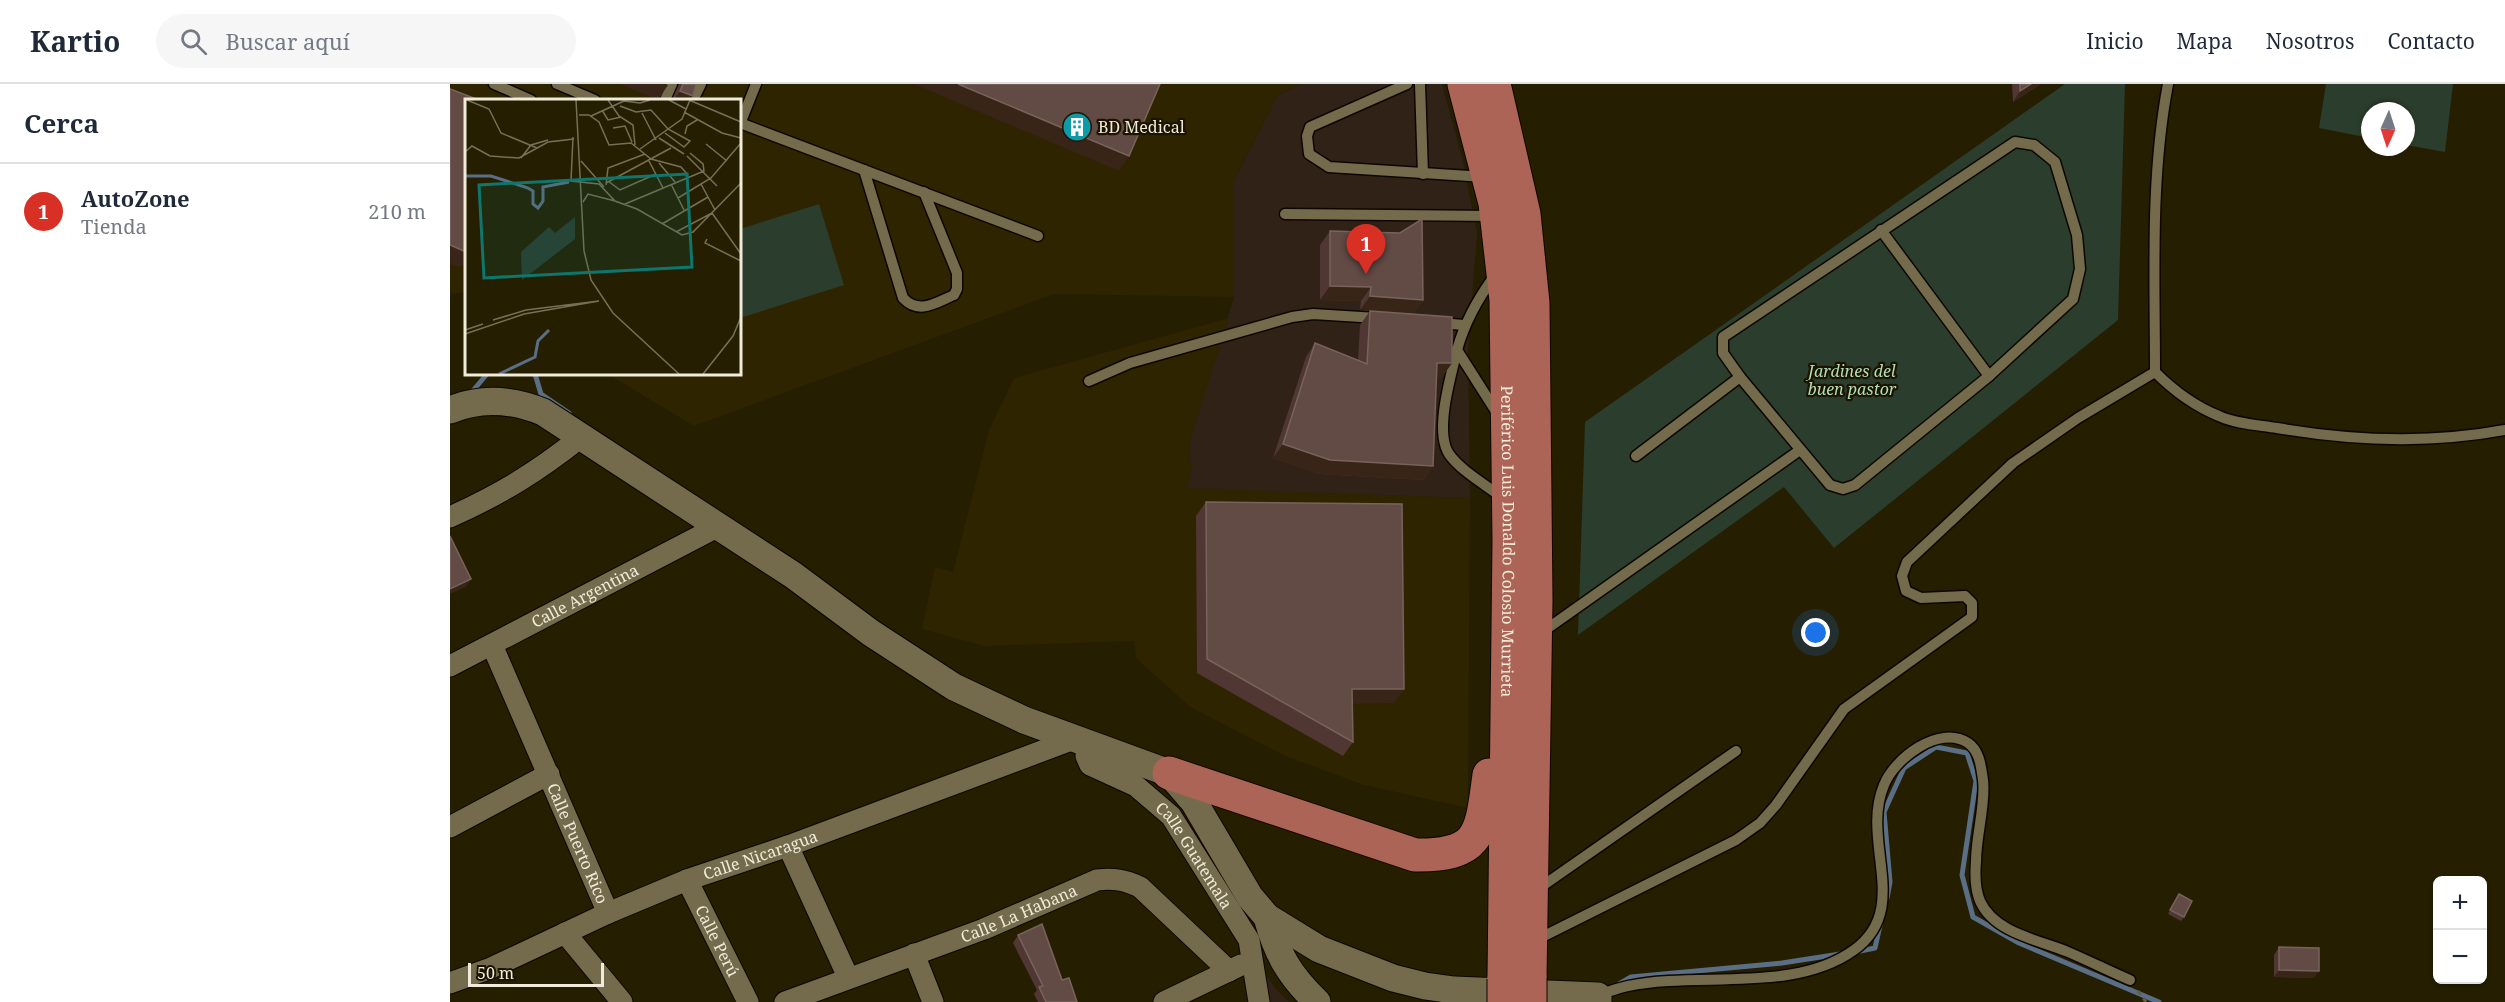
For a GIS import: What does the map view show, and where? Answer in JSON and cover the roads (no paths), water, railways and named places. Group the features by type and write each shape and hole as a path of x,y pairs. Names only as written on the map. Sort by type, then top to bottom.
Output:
{"main road":[{"name":"Periférico Luis Donaldo Colosio Murrieta","path":"1464,84 1502,177"},
{"name":"Periférico Luis Donaldo Colosio Murrieta","path":"1494,84 1502,177 1517,262 1522,511 1517,969"},
{"name":"Periférico Luis Donaldo Colosio Murrieta","path":"1517,262 1508,433 1522,511"},
{"path":"1169,773 1415,855 1450,854 1474,838 1483,823 1522,629"}],"street":[{"path":"450,410 463,405 495,400 528,406 543,412 793,575 871,633 954,687 1024,720 1169,773 1194,802 1250,897 1267,917 1319,949 1393,978 1425,986 1454,990 1598,999"},
{"path":"450,517 500,494 540,470 581,437"},
{"name":"Calle Argentina","path":"450,666 719,526"},
{"name":"Calle Puerto Rico","path":"492,645 608,913"},
{"name":"Calle Nicaragua","path":"450,983 491,968 608,913 687,880 1081,741"},
{"name":"Calle Guatemala","path":"1081,741 1090,765 1136,786 1171,816 1249,940 1260,1002"},
{"name":"Calle Puerto Rico","path":"450,827 549,774"},
{"path":"788,846 848,977"},
{"name":"Calle La Habana","path":"785,1002 984,929 1097,880 1112,878 1128,881 1140,887 1229,971"},
{"name":"Calle Perú","path":"687,880 748,1002"},
{"path":"1267,917 1276,948 1287,968 1317,1002"},
{"path":"565,933 622,1002"},
{"path":"914,954 933,1002"},
{"path":"1164,1002 1252,959"}],"lane":[{"path":"494,84 529,99"},
{"path":"557,84 593,99"},
{"path":"665,99 672,84"},
{"path":"694,99 701,84"},
{"path":"741,121 756,84"},
{"path":"1407,84 1310,127 1307,136 1309,154 1329,167 1502,177"},
{"path":"1420,84 1423,174"},
{"path":"2168,84 2160,127 2155,200 2155,372 2174,391 2220,417 2294,431 2373,439 2431,439 2458,438 2505,430"},
{"path":"741,123 1038,236"},
{"path":"2015,142 2034,145 2055,162 2078,235 2079,282 2073,299 2058,315 1989,376 1849,487 1836,488 1830,485 1740,377 1723,353 1723,337 1881,230 2015,142"},
{"path":"864,170 903,298 911,306 917,308 924,308 954,295 958,282 924,192"},
{"path":"1285,214 1510,215"},
{"path":"1881,230 1989,376"},
{"path":"1517,262 1479,296 1464,325 1443,420 1445,446 1450,455 1522,511"},
{"path":"1089,381 1130,363 1292,318 1313,314 1394,320"},
{"path":"1429,322 1464,325"},
{"path":"1457,350 1490,400 1508,433"},
{"path":"1517,969 1736,840 1760,823 1776,805 1844,709 1972,616 1972,603 1965,596 1921,598 1906,591 1902,576 1907,562 2013,463 2079,418 2155,372"},
{"path":"1636,456 1740,377"},
{"path":"1522,629 1800,450"},
{"path":"1598,999 1628,986 1785,974 1827,965 1854,950 1868,938 1881,915 1884,883 1875,838 1876,807 1884,783 1897,764 1917,748 1949,738 1967,743 1980,761 1984,785 1976,861 1976,887 1980,902 1993,918 2014,932 2130,980"},
{"path":"1518,902 1736,751"}],"waterway":[{"path":"471,393 486,375"},
{"path":"535,375 541,394 569,413"},
{"path":"1887,898 1890,882 1884,812 1904,768 1936,747 1967,753 1976,781 1962,875 1973,917 2019,943 2159,1002"},
{"path":"1855,952 1875,948 1881,921"},
{"path":"1619,984 1631,977 1782,963 1840,954"}],"place":[{"name":"BD Medical","path":"1077,127"},
{"name":"AutoZone","path":"1366,274"}],"park label":[{"name":"Jardines del buen pastor","path":"1852,380"}]}
